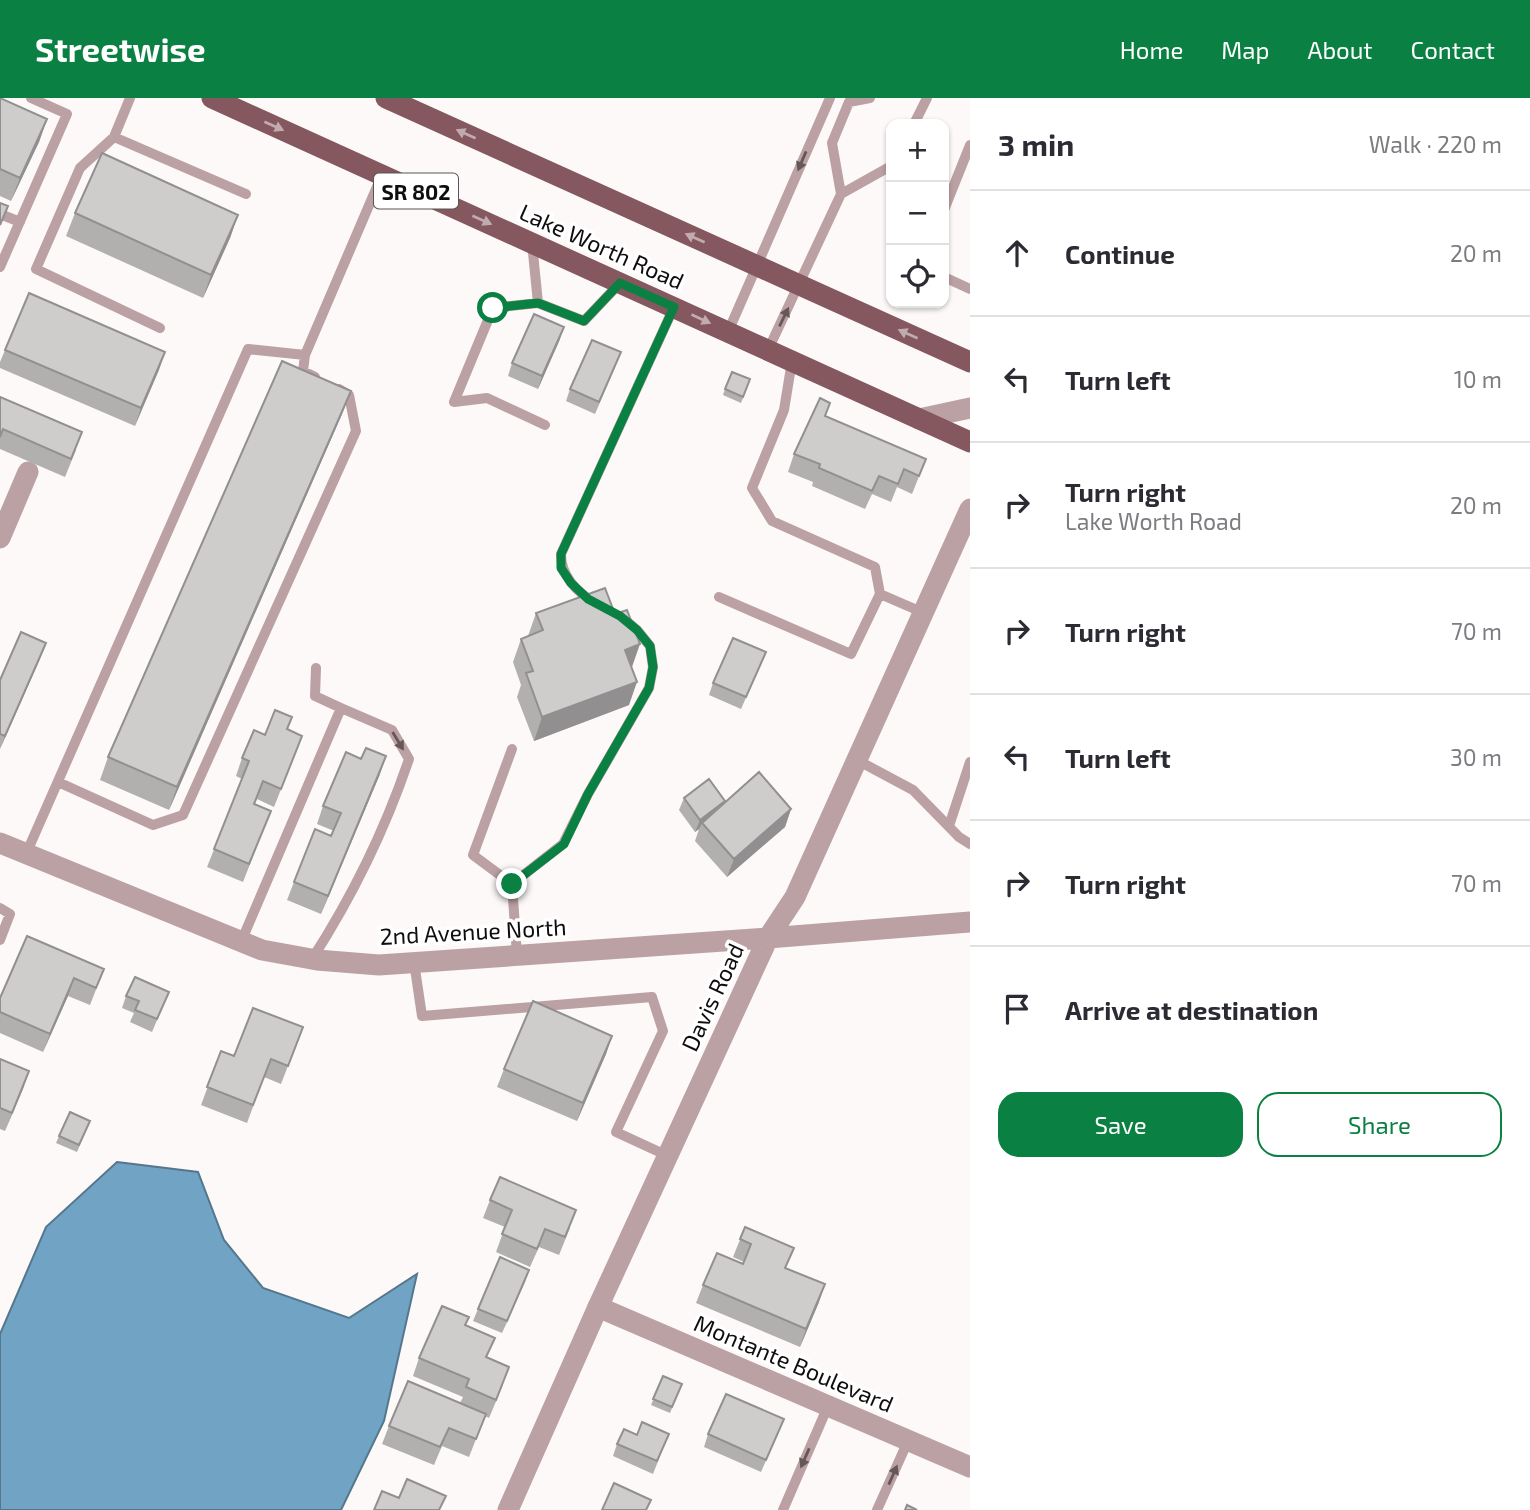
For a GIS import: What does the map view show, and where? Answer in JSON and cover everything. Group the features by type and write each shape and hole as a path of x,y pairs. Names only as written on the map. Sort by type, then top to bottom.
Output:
{"main road":[{"name":"Lake Worth Road","path":"212,98 970,442"},
{"name":"Lake Worth Road","path":"386,98 411,103 757,266 970,362"}],"street":[{"path":"919,419 970,408"},
{"path":"0,538 28,472"},
{"name":"Davis Road","path":"508,1510 768,938 795,897 970,509"},
{"name":"2nd Avenue North","path":"0,843 262,950 312,959 379,965 970,922"},
{"name":"Montante Boulevard","path":"598,1307 970,1467"}],"lane":[{"path":"0,267 67,114 31,98"},
{"path":"130,98 114,136 80,168 36,270 160,328"},
{"path":"728,332 830,98"},
{"path":"768,350 841,194 832,143 849,102 870,98"},
{"path":"916,119 927,98"},
{"path":"114,136 246,194"},
{"path":"949,198 970,145"},
{"path":"841,194 886,169"},
{"path":"58,782 153,825 183,815 356,431 349,395 303,371 305,355 382,175"},
{"path":"0,214 19,222"},
{"path":"532,243 538,303"},
{"path":"949,279 970,289"},
{"path":"544,425 487,398 454,402 493,308 538,303 584,321 620,283"},
{"path":"512,884 564,844 588,794 649,688 653,667 650,646 620,616 588,599 571,583 561,568 561,554 674,307"},
{"path":"26,853 248,349 305,355"},
{"path":"719,597 851,654 880,594 875,567 772,521 752,488 784,410 792,361"},
{"path":"880,594 924,613"},
{"path":"312,959 339,918 362,872 409,759 392,730 315,696 316,668"},
{"path":"242,942 341,708"},
{"path":"512,748 472,855 512,884"},
{"path":"857,760 913,790 970,844"},
{"path":"948,826 970,762"},
{"path":"512,884 517,955"},
{"path":"0,908 10,914 0,940"},
{"path":"414,962 422,1016 652,997 663,1031 616,1132 668,1156"},
{"path":"783,1510 828,1406"},
{"path":"877,1510 908,1441"}],"water":[{"path":"117,1162 198,1172 224,1240 263,1288 349,1318 417,1274 384,1421 341,1510 0,1510 0,1334 46,1227"}],"building":[{"path":"0,98 47,119 20,178 0,169"},
{"path":"102,153 238,215 211,275 75,213"},
{"path":"0,203 8,206 0,225"},
{"path":"29,293 165,352 141,408 5,350"},
{"path":"534,314 564,327 542,376 512,363"},
{"path":"592,340 621,352 599,402 570,389"},
{"path":"282,361 351,391 177,787 108,757"},
{"path":"732,372 750,379 743,397 725,389"},
{"path":"0,397 82,432 71,459 3,429 0,437"},
{"path":"820,398 830,403 825,416 926,459 919,476 904,469 898,484 879,476 872,491 819,468 820,464 794,454"},
{"path":"605,588 615,614 627,610 640,644 625,650 637,682 542,717 526,673 533,671 521,639 543,630 536,613"},
{"path":"21,632 46,643 5,736 0,734 0,680"},
{"path":"733,638 766,652 746,697 713,683"},
{"path":"275,710 292,717 287,729 302,736 281,789 263,781 254,804 271,811 249,864 214,849 249,761 242,758 254,730 265,735"},
{"path":"366,748 386,756 328,896 294,882 315,829 331,836 341,813 323,806 346,752 361,759"},
{"path":"759,772 791,809 734,859 702,823"},
{"path":"709,779 725,801 700,820 684,798"},
{"path":"27,936 104,969 96,988 74,978 50,1034 0,1012 0,998"},
{"path":"135,977 169,992 157,1019 135,1010 139,1001 126,996"},
{"path":"533,1001 612,1036 583,1103 504,1069"},
{"path":"253,1008 303,1027 288,1066 271,1059 253,1105 207,1087 221,1051 234,1056"},
{"path":"0,1059 29,1071 12,1113 0,1108"},
{"path":"70,1112 90,1121 79,1145 59,1136"},
{"path":"500,1177 576,1210 565,1237 545,1229 537,1249 502,1234 512,1210 490,1200"},
{"path":"745,1227 794,1248 785,1268 825,1284 806,1329 703,1285 717,1253 743,1264 751,1244 740,1239"},
{"path":"500,1257 529,1270 507,1321 478,1309"},
{"path":"442,1306 469,1317 465,1325 495,1338 486,1357 509,1367 496,1400 466,1387 469,1379 419,1358"},
{"path":"663,1376 682,1384 672,1407 653,1399"},
{"path":"408,1381 486,1414 476,1439 449,1428 440,1447 389,1426"},
{"path":"726,1394 784,1419 766,1460 708,1434"},
{"path":"642,1422 669,1434 657,1461 617,1444 624,1429 637,1435"},
{"path":"407,1479 446,1496 439,1510 374,1510 382,1491 399,1498"},
{"path":"614,1483 651,1500 646,1510 602,1510"}],"route":[{"path":"493,308 538,303 584,321 620,283 674,307 561,554 561,568 571,583 588,599 620,616 637,630 650,646 653,667 649,688 588,794 564,844 512,884"}]}
